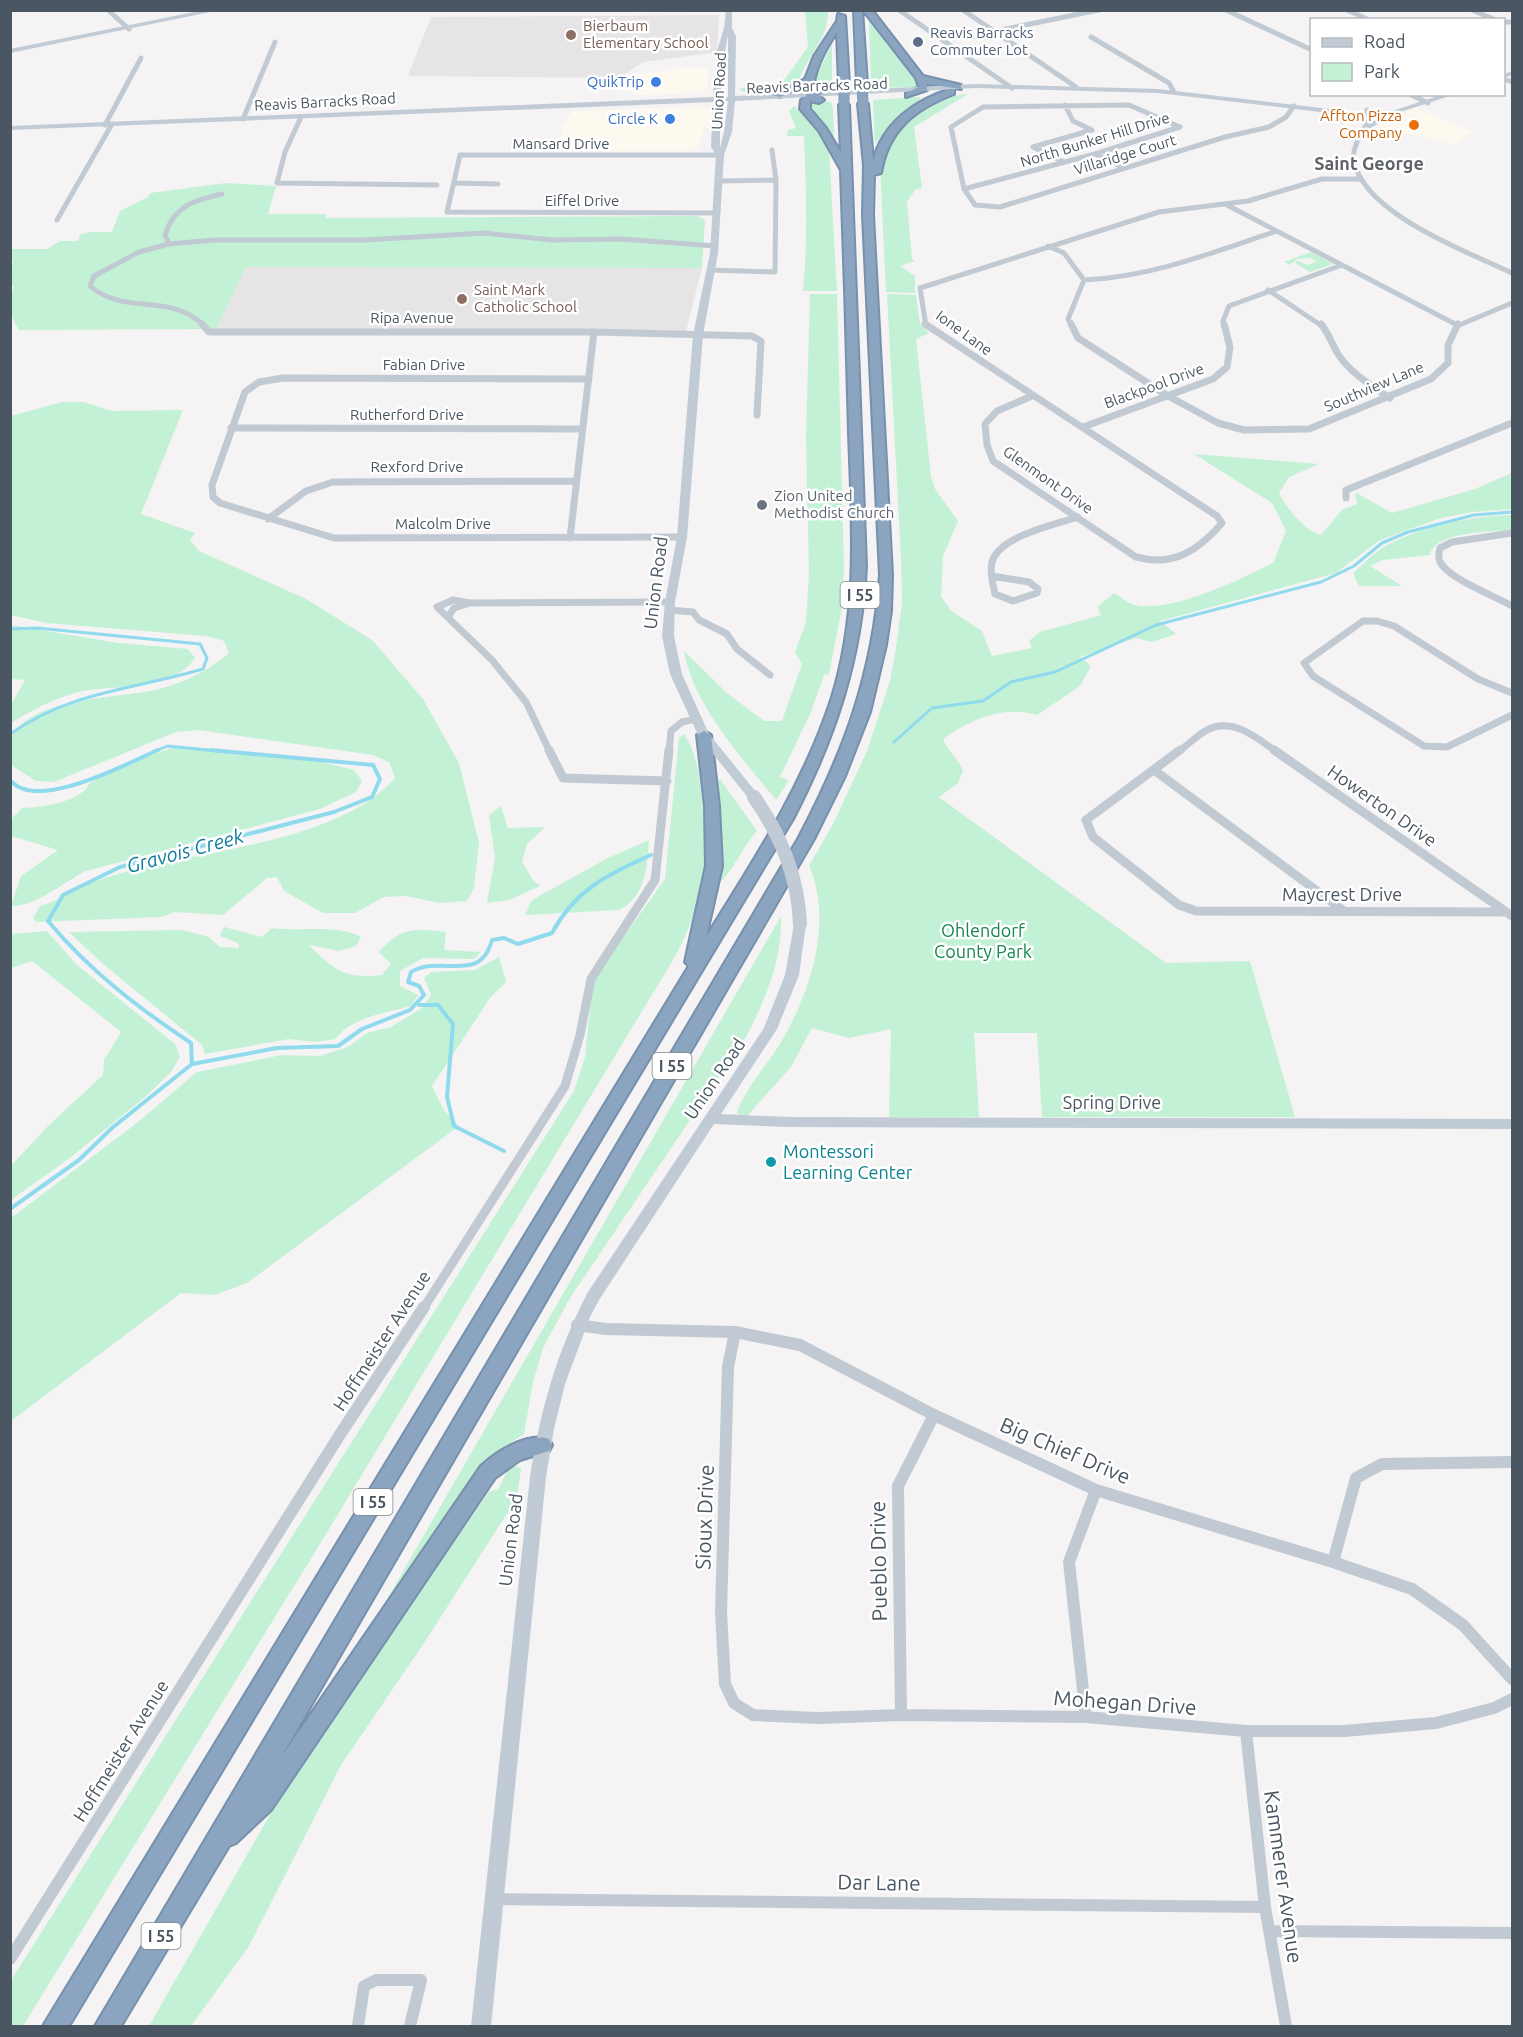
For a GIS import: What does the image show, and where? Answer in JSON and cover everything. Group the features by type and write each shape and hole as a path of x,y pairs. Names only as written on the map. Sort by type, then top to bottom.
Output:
{"highway":[{"name":"I 55","path":"107,2026 216,1846 806,839 844,766 857,732 877,666 886,585 868,215 869,180 862,105 858,10"},
{"path":"867,10 920,78 954,90"},
{"name":"I 55","path":"55,2026 690,978 803,788 833,721 852,656 857,626 860,566 841,16"},
{"path":"841,16 808,81 811,99 823,130 847,172"},
{"path":"869,180 876,173 878,154 888,133 926,99 918,92 920,78"},
{"path":"776,98 808,81"},
{"path":"920,105 954,90"},
{"path":"776,98 794,104 811,99"},
{"path":"690,978 714,866 712,806 704,735"},
{"path":"216,1846 263,1802 488,1472 501,1458 542,1445"}],"main road":[{"path":"10,51 217,10"},
{"name":"Union Road","path":"720,155 727,147 731,88 732,36 728,28 729,10"},
{"name":"Union Road","path":"481,2026 542,1445 555,1386 578,1326 609,1270 761,1046 776,1017 796,959 800,924 798,898 788,854 773,825 754,797 704,735 671,656 669,606 682,537 698,334 714,246 720,155 715,147 722,36 728,28"},
{"name":"Reavis Barracks Road","path":"10,128 718,101 755,97 811,99 994,88 1076,87 1174,92 1294,106 1350,114 1367,119 1389,108 1445,96"},
{"path":"731,88 755,97"},
{"name":"Reavis Barracks Road","path":"1294,106 1367,119 1396,112 1433,96"},
{"name":"Reavis Barracks Road","path":"730,100 776,98"},
{"path":"1367,119 1396,112"},
{"name":"Spring Drive","path":"712,1119 789,1122 1512,1124"}],"street":[{"path":"108,10 129,29"},
{"path":"899,10 1012,88"},
{"path":"963,10 1076,87"},
{"path":"996,31 1099,10"},
{"path":"1226,10 1310,50"},
{"path":"1347,10 1365,18"},
{"path":"1472,10 1491,18"},
{"path":"1091,37 1169,83 1174,92"},
{"path":"243,119 275,42"},
{"path":"57,220 141,58"},
{"path":"1506,76 1512,82"},
{"path":"964,189 951,128 983,107 1129,105 1137,89"},
{"path":"1413,96 1424,101"},
{"path":"1064,162 1033,147 1092,130 1073,121 1065,105"},
{"name":"North Bunker Hill Drive","path":"964,189 1095,154 1173,131 1179,127 1129,105"},
{"name":"Villaridge Court","path":"964,189 975,205 1000,207 1225,137 1269,127 1286,117 1294,106"},
{"path":"301,117 285,152 277,183 437,185"},
{"path":"1367,119 1353,156 1360,179 1389,209 1512,273"},
{"path":"711,270 775,272 776,180 772,150"},
{"path":"1095,154 1124,168"},
{"name":"Mansard Drive","path":"447,212 460,155 720,155"},
{"name":"Ione Lane","path":"1136,557 1148,561 1173,560 1217,531 1222,523 1217,516 1083,427 928,328 925,324 920,288 1159,212 1259,198 1316,180 1360,179"},
{"path":"719,181 776,180"},
{"path":"454,183 498,184"},
{"path":"222,194 187,204 175,212 165,235 169,244 213,240 365,240 484,233 552,240 622,239 714,246"},
{"path":"1225,204 1274,232 1457,325 1512,303"},
{"name":"Eiffel Drive","path":"447,212 717,213"},
{"path":"1048,246 1064,253 1084,279 1111,280 1137,276 1274,232"},
{"name":"Ripa Avenue","path":"169,244 113,264 94,276 90,286 100,297 120,303 184,310 209,332 594,332 748,336 755,333 767,334 760,339 757,415"},
{"name":"Blackpool Drive","path":"1083,427 1213,379 1227,367 1230,347 1223,321 1228,306 1342,265"},
{"name":"Southview Lane","path":"1084,279 1068,319 1078,338 1168,396 1218,423 1244,430 1309,429 1390,398 1431,379 1448,363 1448,345 1457,325"},
{"path":"1268,290 1319,322 1331,337 1338,354 1360,378 1390,398"},
{"path":"570,538 594,332"},
{"name":"Fabian Drive","path":"231,428 244,392 258,382 282,378 589,379"},
{"name":"Glenmont Drive","path":"1032,396 992,412 986,418 983,435 993,461 1136,557"},
{"path":"1346,498 1347,490 1512,423"},
{"name":"Malcolm Drive","path":"231,428 212,485 213,497 220,503 334,538 682,537"},
{"name":"Rutherford Drive","path":"231,428 582,429"},
{"name":"Rexford Drive","path":"268,519 306,491 333,482 576,482"},
{"path":"992,576 1029,582 1038,590 1037,593 1013,601 995,594 992,576 993,558 999,549 1078,517"},
{"path":"1512,533 1452,542 1440,548 1438,556 1442,564 1456,574 1512,606"},
{"path":"667,781 563,778 526,702 492,660 448,617 439,612 439,604 453,600 470,603 669,606 693,612 699,620 727,634 737,649 770,675"},
{"path":"448,617 454,608 470,603"},
{"path":"1512,693 1478,679 1394,626 1363,621 1304,663 1313,676 1424,746 1447,747 1512,715"},
{"name":"Hoffmeister Avenue","path":"10,1959 339,1436 507,1180 565,1086 580,1035 591,979 656,880 671,731 682,722 696,719"},
{"name":"Howerton Drive","path":"1155,770 1209,729 1230,726 1250,733 1509,914"},
{"path":"1155,770 1344,911"},
{"name":"Maycrest Drive","path":"1155,770 1086,820 1093,837 1179,905 1196,911 1509,914"},
{"name":"Big Chief Drive","path":"578,1326 606,1329 735,1332 800,1345 934,1415 1096,1490 1333,1562 1412,1589 1463,1625 1512,1680"},
{"name":"Sioux Drive","path":"734,1703 725,1684 721,1612 728,1367 735,1332"},
{"name":"Pueblo Drive","path":"901,1715 898,1486 934,1415"},
{"path":"1333,1562 1356,1478 1382,1464 1512,1462"},
{"path":"1086,1717 1069,1562 1096,1490"},
{"name":"Mohegan Drive","path":"734,1703 753,1715 779,1717 901,1715 1086,1717 1246,1731 1344,1731 1436,1723 1494,1708 1512,1699"},
{"name":"Kammerer Avenue","path":"1246,1731 1265,1907 1286,2026"},
{"name":"Dar Lane","path":"493,1899 1265,1907"},
{"path":"1269,1931 1512,1933"},
{"path":"358,2026 364,1986 376,1980 421,1980 410,2026"}],"shaded area":[{"name":"Bierbaum Elementary School","path":"719,15 717,52 643,62 619,78 408,76 431,17"},
{"path":"674,68 707,68 708,89 696,93 638,95 622,90 625,76 674,70"},
{"path":"703,107 712,111 709,128 702,128 704,132 697,148 689,151 578,151 559,145 563,126 572,111"},
{"path":"1416,108 1474,132 1454,145 1377,126"},
{"name":"Saint Mark Catholic School","path":"245,266 702,268 686,331 216,329"}],"green space":[{"path":"805,11 828,11 821,40 796,84 783,92 776,93 760,94 741,91 740,88 780,86 808,47"},
{"path":"869,21 918,81 919,87 875,88 871,82"},
{"path":"832,44 832,90 823,89 813,83"},
{"path":"968,94 914,127 922,188 915,190 907,202 912,259 915,261 900,266 915,276 915,293 886,292 880,164 885,150 892,137 913,115 939,101"},
{"path":"920,97 920,101 895,119 875,144 873,100"},
{"path":"812,102 831,102 834,139 808,106"},
{"path":"794,106 821,135 829,151 837,291 803,291 806,233 804,136 787,136 788,130 796,128 789,111"},
{"path":"226,183 276,186 268,214 326,214 325,218 697,216 705,220 702,268 246,267 216,329 19,330 10,310 14,286 11,286 11,265 13,264 11,249 47,249 60,241 78,241 80,235 89,232 112,232 120,211 148,197 150,193"},
{"path":"1311,252 1316,255 1312,258 1317,255 1333,264 1310,272 1295,263 1297,260 1307,265 1316,262 1311,258 1297,259 1290,265 1284,262"},
{"path":"810,294 837,294 844,570 842,607 829,674 824,675 811,712 780,777 789,780 776,800 708,711 689,671 684,651 727,693 764,721 782,721 802,664 795,652 806,622 809,574 806,438"},
{"name":"Ohlendorf County Park","path":"887,294 916,295 920,324 929,333 916,339 931,477 935,489 958,521 943,556 941,596 951,611 982,631 992,656 1032,648 1029,641 1040,632 1101,615 1097,607 1114,593 1134,605 1167,604 1205,593 1273,563 1286,531 1272,503 1194,454 1319,464 1289,477 1279,493 1302,524 1321,535 1342,510 1357,504 1355,492 1392,513 1475,489 1512,473 1512,509 1473,512 1441,518 1380,540 1336,573 1160,621 1176,634 1152,642 1136,638 1080,657 1091,666 1080,686 1037,715 1012,712 988,716 965,725 943,739 963,771 958,783 939,797 1166,963 1250,961 1295,1117 1042,1117 1037,1033 974,1033 979,1117 889,1117 891,1029 849,1038 812,1028 791,1067 746,1117 737,1113 749,1089 788,1030 807,985 818,937 819,912 816,889 809,866 834,822 867,751 890,681 902,602"},
{"path":"62,402 84,402 112,411 183,410 141,514 195,533 190,540 199,551 306,599 372,640 423,699 459,763 479,843 474,888 467,901 440,903 406,896 384,897 355,913 323,913 284,891 277,877 267,878 223,915 175,912 161,917 36,922 33,918 40,906 108,877 307,830 341,816 371,799 395,778 389,762 373,755 199,730 176,732 54,782 36,781 11,765 11,737 22,724 38,714 56,706 165,687 204,671 229,653 224,641 207,636 46,623 11,615 11,416"},
{"path":"1512,515 1512,530 1479,532 1453,537 1434,547 1430,555 1383,560 1370,566 1402,586 1359,586 1353,573 1377,551 1411,534 1462,520"},
{"path":"11,625 118,643 188,649 195,658 185,669 159,681 144,685 74,693 46,704 11,723 11,705 25,680 11,679"},
{"path":"684,734 695,758 699,774 705,862 694,915 676,955 323,1539 23,2026 11,2026 10,1982 574,1091 585,1057 592,988 600,970 665,879 679,738"},
{"path":"179,746 322,762 354,770 362,781 356,792 320,809 86,871 40,898 11,906 21,876 58,850 11,836 11,819 22,808 46,806 70,799 113,770"},
{"path":"720,779 757,831 717,885 721,840 716,784"},
{"path":"501,806 508,828 545,827 527,844 522,862 533,880 540,886 509,900 487,903 495,858 489,815"},
{"path":"649,840 646,870 640,889 628,904 619,910 525,915 532,900 608,858"},
{"path":"781,916 776,964 746,1037 570,1298 543,1348 533,1382 524,1434 487,1458 391,1600 379,1613"},
{"path":"224,927 262,937 272,928 330,929 351,933 361,937 356,946 339,951 309,945 334,967 359,976 382,975 391,964 379,952 395,937 409,931 446,932 444,950 481,952 474,959 423,958 400,971 400,986 418,995 411,1006 360,1021 351,1025 335,1039 315,1042 289,1039 205,1054 202,1045 103,964 69,932 182,930 209,937 220,947 239,948 238,943 220,936"},
{"path":"47,931 77,965 175,1044 180,1057 171,1072 144,1098 71,1157 11,1200 11,1166 48,1126 103,1075 104,1060 121,1032 32,961 11,968 11,934"},
{"path":"499,957 506,982 490,998 432,1086 444,1110 459,1126 247,1283 214,1295 181,1293 11,1421 11,1218 137,1123 197,1072 282,1055 320,1056 348,1047 367,1033 391,1027 422,1008 431,995 424,978 431,972 475,970"},
{"path":"511,1465 521,1468 517,1498 424,1643 341,1765 249,1946 191,2026 149,2026 283,1792 489,1492 498,1489"}],"waterway":[{"path":"894,742 932,708 983,701 1011,682 1055,672 1156,625 1321,582 1354,566 1382,543 1408,532 1474,515 1512,512"},
{"name":"Gravois Creek","path":"10,629 37,628 200,644 207,658 203,669 80,700 34,719 10,734"},
{"name":"Gravois Creek","path":"154,752 167,746 228,752"},
{"name":"Gravois Creek","path":"10,780 23,789 40,791 60,788 105,774 158,750"},
{"name":"Gravois Creek","path":"192,1064 191,1043 152,1016 97,972 48,921 63,895 120,867 334,812 372,797 380,779 373,765 211,750"},
{"path":"192,1064 277,1048 338,1046 362,1029 410,1010 424,995 419,986 408,982 411,972 423,967 469,965 479,961 486,954 492,940 504,938 518,944 552,933 561,918 582,894 621,869 651,855"},
{"path":"419,1005 438,1005 453,1024 447,1097 454,1126 504,1151"},
{"name":"Gravois Creek","path":"10,1209 79,1160 112,1128 192,1064"}],"place":[{"name":"Bierbaum Elementary School","path":"571,35"},
{"name":"Reavis Barracks Commuter Lot","path":"918,42"},
{"name":"QuikTrip","path":"656,82"},
{"name":"Circle K","path":"670,119"},
{"name":"Affton Pizza Company","path":"1414,125"},
{"name":"Saint Mark Catholic School","path":"462,299"},
{"name":"Zion United Methodist Church","path":"762,505"},
{"name":"Montessori Learning Center","path":"771,1162"}],"district":[{"name":"Saint George","path":"1369,164"}]}
